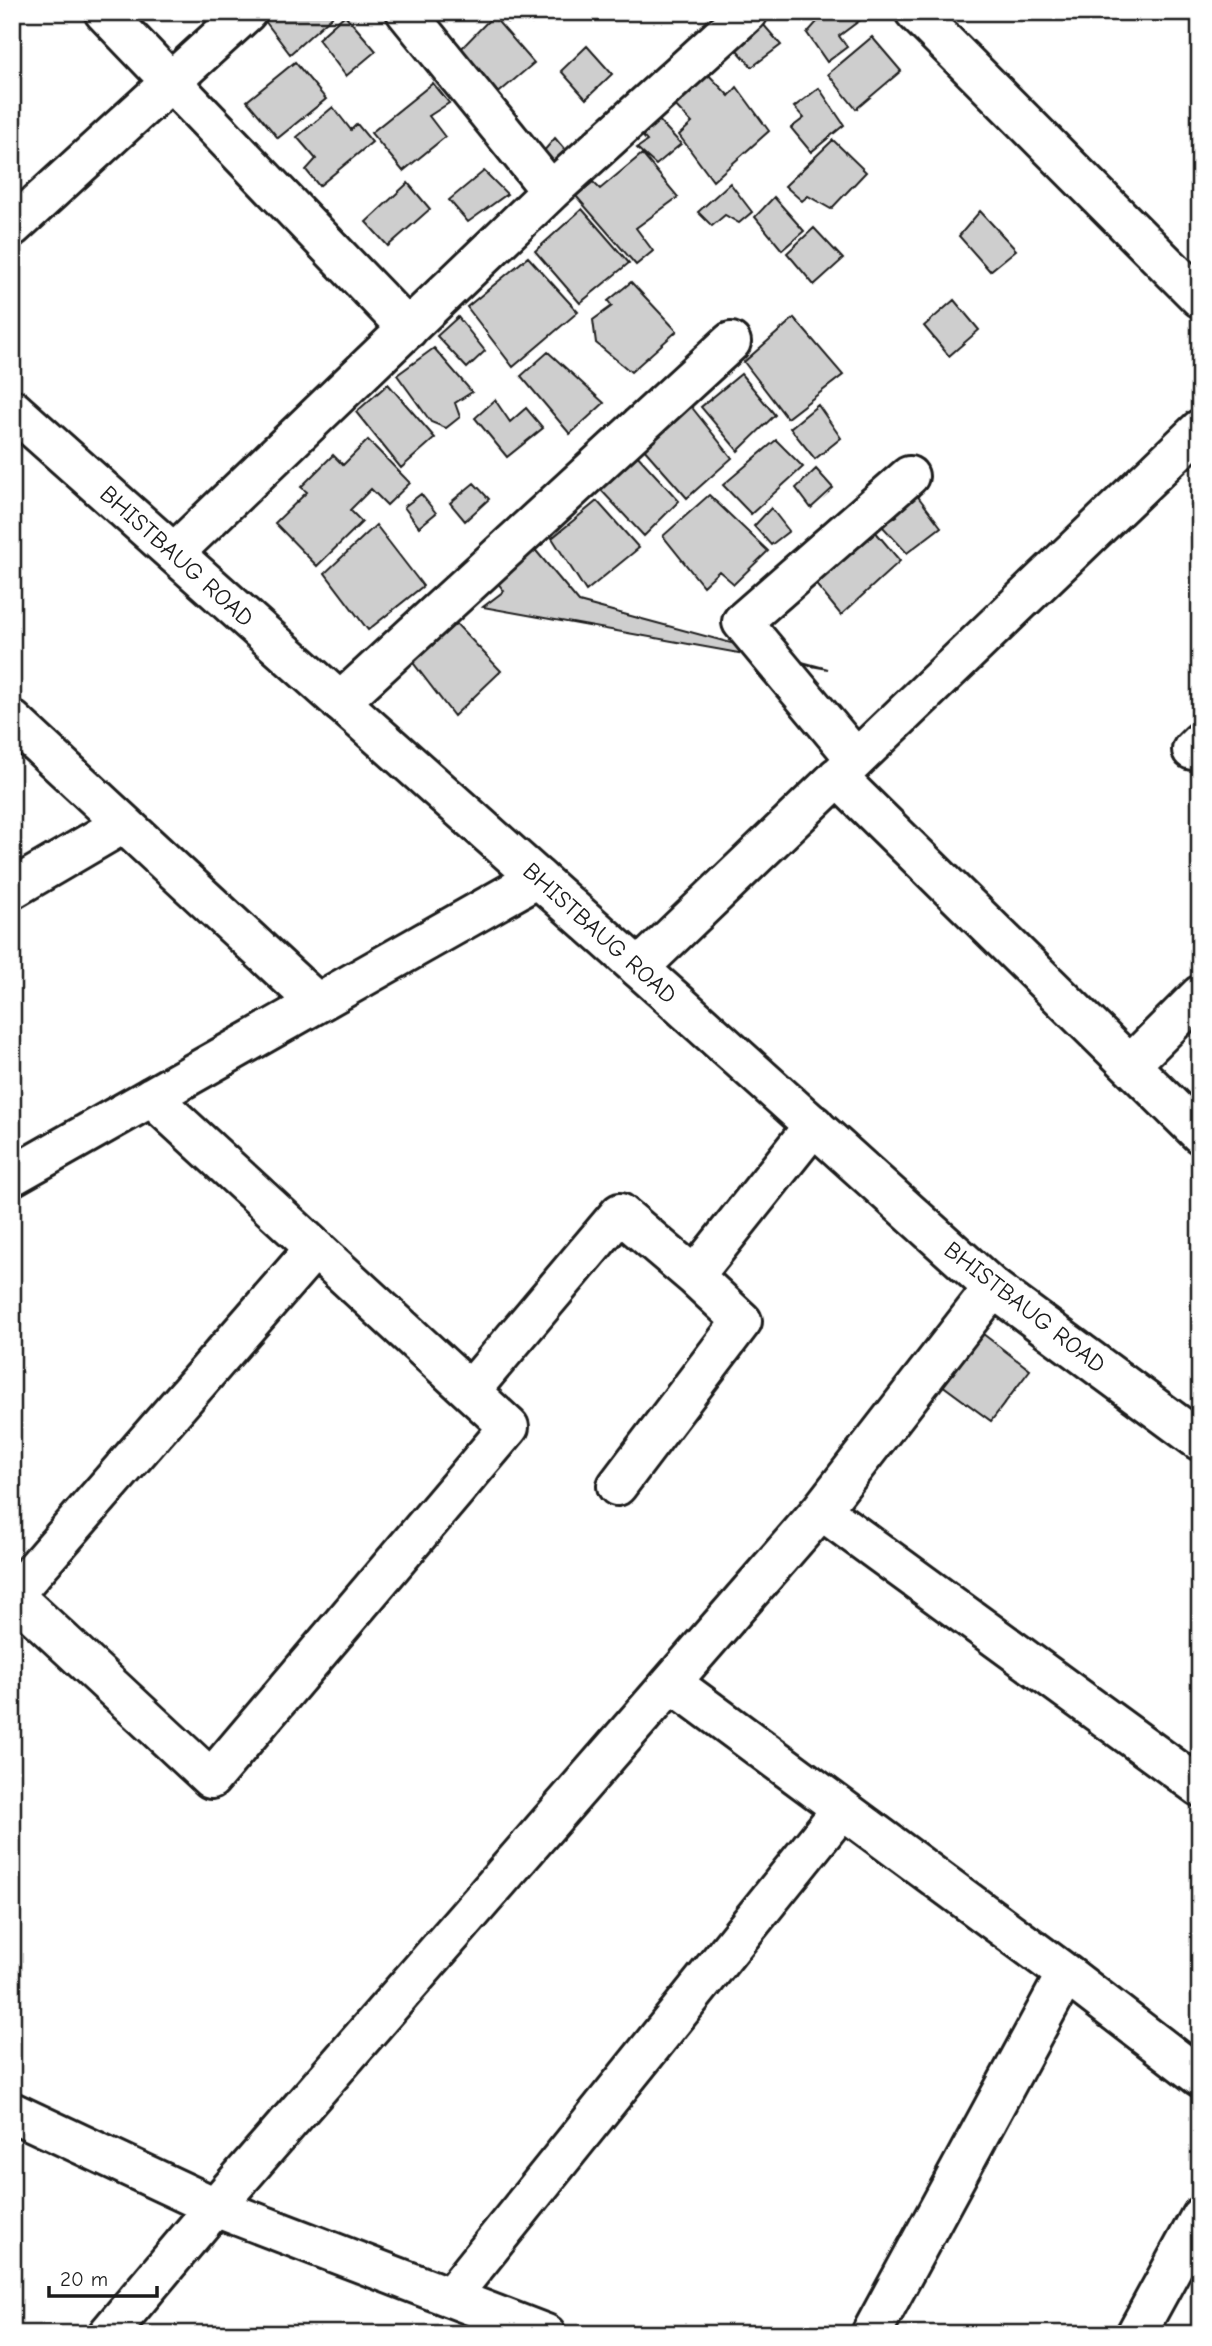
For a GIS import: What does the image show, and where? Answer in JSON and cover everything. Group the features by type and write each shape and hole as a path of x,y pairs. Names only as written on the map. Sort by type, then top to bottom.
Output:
{"street":[{"path":"104,12 408,329"},
{"path":"12,227 247,12"},
{"path":"406,12 551,191"},
{"path":"174,553 551,191 748,12"},
{"path":"915,12 1200,298"},
{"path":"340,702 731,342"},
{"name":"BHISTBAUG ROAD","path":"12,409 993,1287 1200,1441"},
{"path":"639,968 1200,429"},
{"path":"909,476 742,622 847,768 1130,1065 1200,1134"},
{"path":"12,720 317,1003"},
{"path":"12,890 123,824"},
{"path":"12,1176 538,878"},
{"path":"1130,1065 1200,995"},
{"path":"151,1097 315,1248 509,1427 211,1779 13,1595 315,1248"},
{"path":"694,1276 814,1125"},
{"path":"470,1391 620,1213 694,1276 741,1321 617,1486"},
{"path":"108,2334 215,2207 821,1510 993,1287"},
{"path":"821,1510 1200,1787"},
{"path":"672,1683 1066,1974 1200,2077"},
{"path":"451,2295 842,1809"},
{"path":"871,2334 1066,1974"},
{"path":"17,2110 215,2207 451,2295 546,2334"},
{"path":"1136,2334 1200,2217"}],"building":[{"path":"276,12 337,12 290,54 265,21"},
{"path":"498,12 523,12 508,23"},
{"path":"523,12 543,12 532,23"},
{"path":"826,12 871,12 839,36 847,47 827,62 807,33"},
{"path":"345,15 376,51 346,76 318,39"},
{"path":"493,16 534,63 489,101 452,58"},
{"path":"757,17 781,45 752,67 729,41"},
{"path":"872,37 901,71 856,109 828,74"},
{"path":"587,46 612,74 586,99 561,71"},
{"path":"295,62 326,99 278,138 247,101"},
{"path":"702,68 729,96 737,87 769,131 713,181 679,135 692,123 671,101"},
{"path":"433,83 449,103 429,116 445,137 403,171 371,133"},
{"path":"819,88 844,125 811,152 791,128 804,118 794,107"},
{"path":"333,107 351,130 357,124 372,142 319,186 306,170 316,159 297,137"},
{"path":"655,116 681,144 656,165 637,148 647,141 637,130"},
{"path":"555,138 577,164 555,180 536,160"},
{"path":"833,140 866,172 831,209 808,196 802,201 785,186"},
{"path":"642,154 678,197 636,228 653,251 636,265 576,196 593,182 600,189"},
{"path":"484,171 507,194 468,222 449,200"},
{"path":"408,183 430,209 388,246 366,222"},
{"path":"730,183 752,212 739,223 725,215 712,226 698,212"},
{"path":"774,197 804,231 782,250 755,217"},
{"path":"582,209 629,263 580,303 535,251"},
{"path":"980,211 1016,250 990,271 959,236"},
{"path":"814,228 843,259 814,285 787,253"},
{"path":"528,257 578,312 513,367 467,307"},
{"path":"631,282 677,331 631,372 596,343 593,320 612,306 608,301"},
{"path":"954,300 979,330 949,356 924,326"},
{"path":"458,317 485,351 467,368 437,336"},
{"path":"794,318 843,375 787,418 744,362"},
{"path":"434,348 472,392 455,403 460,417 446,428 431,422 397,375"},
{"path":"548,352 604,403 570,434 521,376"},
{"path":"741,374 775,415 738,451 701,407"},
{"path":"388,384 435,438 401,468 356,412"},
{"path":"495,400 510,422 526,408 543,428 507,457 475,418"},
{"path":"686,400 732,458 687,498 643,448 666,429 660,423"},
{"path":"818,405 841,438 815,459 790,428"},
{"path":"368,440 410,483 387,505 371,489 350,510 362,522 317,566 275,523 307,492 301,487 333,455 343,465"},
{"path":"776,440 803,467 751,514 723,485"},
{"path":"636,454 679,501 644,536 600,489"},
{"path":"816,469 833,488 811,508 796,488"},
{"path":"474,483 489,499 465,521 450,503"},
{"path":"910,486 941,527 907,553 882,526 897,516 892,510"},
{"path":"421,494 436,513 419,527 404,507"},
{"path":"709,495 768,551 734,584 719,571 703,586 663,536"},
{"path":"597,501 639,548 586,591 552,538"},
{"path":"771,508 789,531 771,545 754,526"},
{"path":"869,524 900,561 841,615 810,577"},
{"path":"376,525 423,586 368,630 325,573"},
{"path":"532,546 579,602 828,669 483,607 504,591 494,578"},
{"path":"450,617 501,671 454,716 408,656"},
{"path":"974,1327 1030,1370 991,1421 934,1379"}]}
